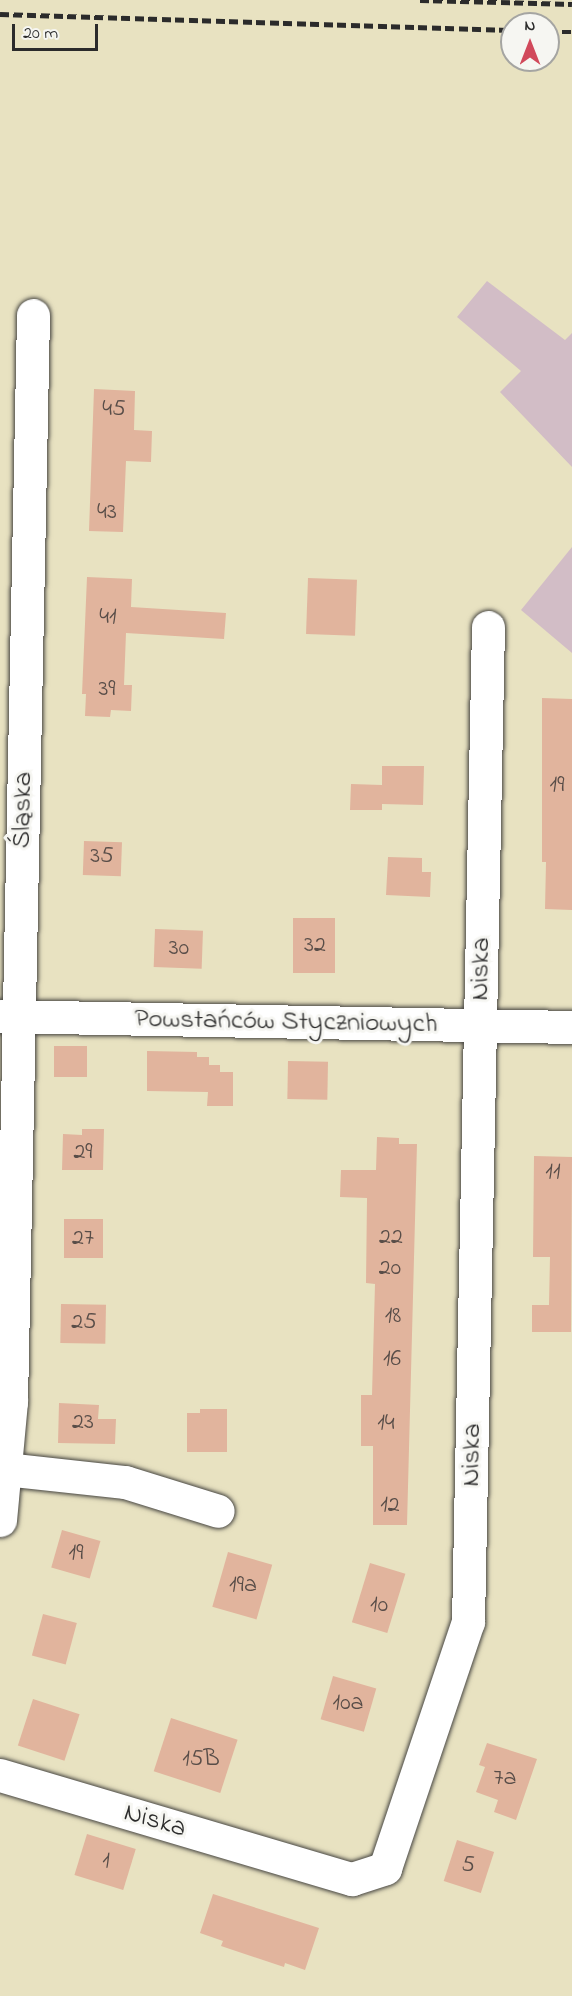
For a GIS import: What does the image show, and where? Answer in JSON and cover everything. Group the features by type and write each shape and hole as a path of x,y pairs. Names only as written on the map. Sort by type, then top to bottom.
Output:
{"street":[{"name":"Śląska","path":"0,1520 11,1402 9,1017 33,315"},
{"name":"Niska","path":"0,1775 352,1879 385,1868 468,1622 488,627"},
{"name":"Powstańców Styczniowych","path":"9,1017 572,1027"},
{"path":"5,1469 125,1482 218,1511"}],"shaded area":[{"path":"487,281 565,340 572,333 572,467 500,392 521,371 457,317"},
{"path":"572,547 572,653 521,610"}],"building":[{"path":"94,389 135,391 134,430 152,431 151,462 126,461 123,532 89,531"},
{"path":"87,577 132,579 131,607 226,613 224,639 126,633 124,685 132,685 131,711 111,710 110,717 85,716 86,694 82,694"},
{"path":"308,578 357,580 355,636 306,634"},
{"path":"542,698 572,699 572,910 545,909 546,862 542,862"},
{"path":"382,766 424,766 423,805 382,804 382,810 350,810 351,784 382,785"},
{"path":"84,841 122,842 121,876 83,875"},
{"path":"388,857 422,858 422,872 431,872 430,897 386,895"},
{"path":"293,918 335,918 335,973 293,973"},
{"path":"155,929 203,931 202,969 154,967"},
{"path":"54,1046 87,1046 87,1077 54,1077"},
{"path":"147,1051 197,1052 197,1057 209,1057 209,1065 220,1065 220,1072 233,1072 233,1106 207,1106 208,1092 147,1091"},
{"path":"288,1061 328,1062 327,1100 287,1099"},
{"path":"82,1129 104,1129 103,1170 62,1170 63,1134 82,1135"},
{"path":"377,1137 399,1138 399,1144 417,1144 407,1525 373,1525 373,1446 361,1446 361,1395 372,1395 375,1284 366,1283 367,1198 340,1197 341,1170 376,1170"},
{"path":"534,1156 572,1157 571,1332 532,1332 532,1305 549,1305 550,1257 533,1257"},
{"path":"64,1219 103,1219 103,1258 64,1258"},
{"path":"61,1304 106,1305 105,1344 60,1343"},
{"path":"59,1403 99,1405 98,1419 116,1419 115,1444 58,1443"},
{"path":"200,1409 227,1409 227,1452 187,1452 187,1413 200,1413"},
{"path":"62,1530 100,1541 90,1579 51,1567"},
{"path":"228,1552 272,1565 257,1619 212,1607"},
{"path":"370,1563 405,1574 387,1633 352,1622"},
{"path":"43,1614 77,1623 66,1665 32,1656"},
{"path":"333,1676 376,1688 364,1732 321,1719"},
{"path":"33,1699 80,1714 64,1761 18,1746"},
{"path":"171,1718 238,1740 220,1793 154,1771"},
{"path":"487,1743 537,1759 516,1820 494,1812 498,1800 476,1792 485,1767 479,1765"},
{"path":"87,1834 136,1849 123,1890 74,1875"},
{"path":"457,1840 494,1852 481,1893 444,1881"},
{"path":"213,1894 319,1928 305,1970 285,1963 284,1967 221,1946 223,1941 200,1933"}],"railway":[{"path":"420,0 572,4"},
{"path":"0,14 500,30"},
{"path":"560,32 572,32"}]}
